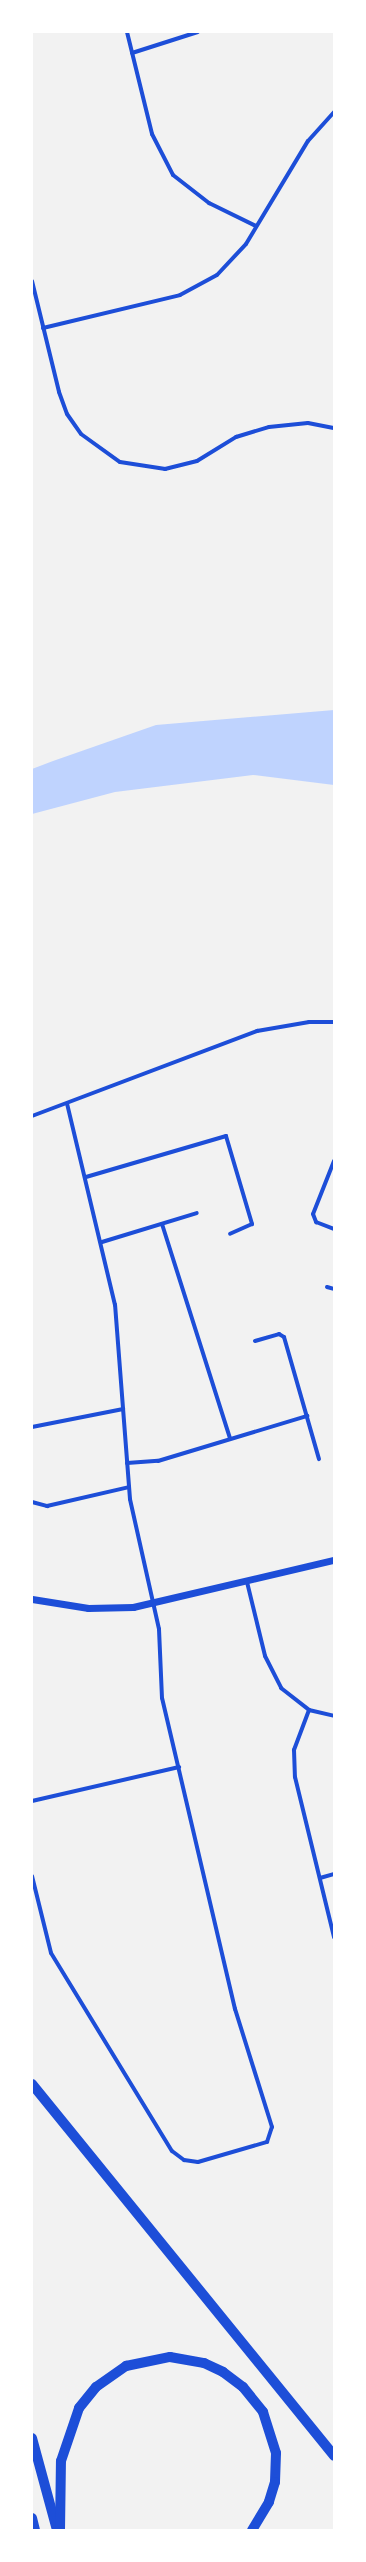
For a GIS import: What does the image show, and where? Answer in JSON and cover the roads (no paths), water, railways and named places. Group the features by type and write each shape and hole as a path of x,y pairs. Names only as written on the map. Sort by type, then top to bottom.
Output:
{"highway":[{"path":"32,2084 334,2456"},
{"path":"60,2530 61,2461 79,2408 96,2387 126,2366 170,2357 204,2363 223,2372 243,2387 263,2412 276,2453 275,2482 269,2502 252,2530"},
{"path":"32,2438 57,2530"},
{"path":"32,2518 35,2530"}],"street":[{"path":"127,32 152,134 173,175 209,203 256,226"},
{"path":"132,53 198,32"},
{"path":"43,328 180,296 201,287 235,259 308,140 334,112"},
{"path":"32,281 43,328 67,414 81,434 120,462 165,469 197,461 236,437 268,427 308,423 334,428"},
{"path":"32,1116 257,1032 309,1022 334,1022"},
{"path":"32,1876 50,1953 172,2150 184,2160 198,2162 267,2142 272,2127 235,2009 162,1698 162,1651 154,1604 129,1487 114,1305 102,1242 67,1104"},
{"path":"86,1177 226,1136 252,1224 230,1234"},
{"path":"334,1161 314,1214 316,1222 334,1230"},
{"path":"102,1242 198,1213"},
{"path":"162,1224 230,1439"},
{"path":"327,1286 334,1289"},
{"path":"255,1341 279,1334 284,1337 319,1459"},
{"path":"32,1427 123,1409"},
{"path":"127,1463 158,1461 307,1416"},
{"path":"32,1502 47,1506 129,1487"},
{"path":"32,1599 88,1608 154,1604 334,1560"},
{"path":"247,1582 271,1670 288,1696 309,1710 334,1716"},
{"path":"309,1710 294,1750 294,1763 334,1937"},
{"path":"32,1801 178,1767"},
{"path":"320,1878 334,1874"}],"water":[{"path":"334,710 334,785 253,775 115,792 32,814 32,769 156,725"}]}
